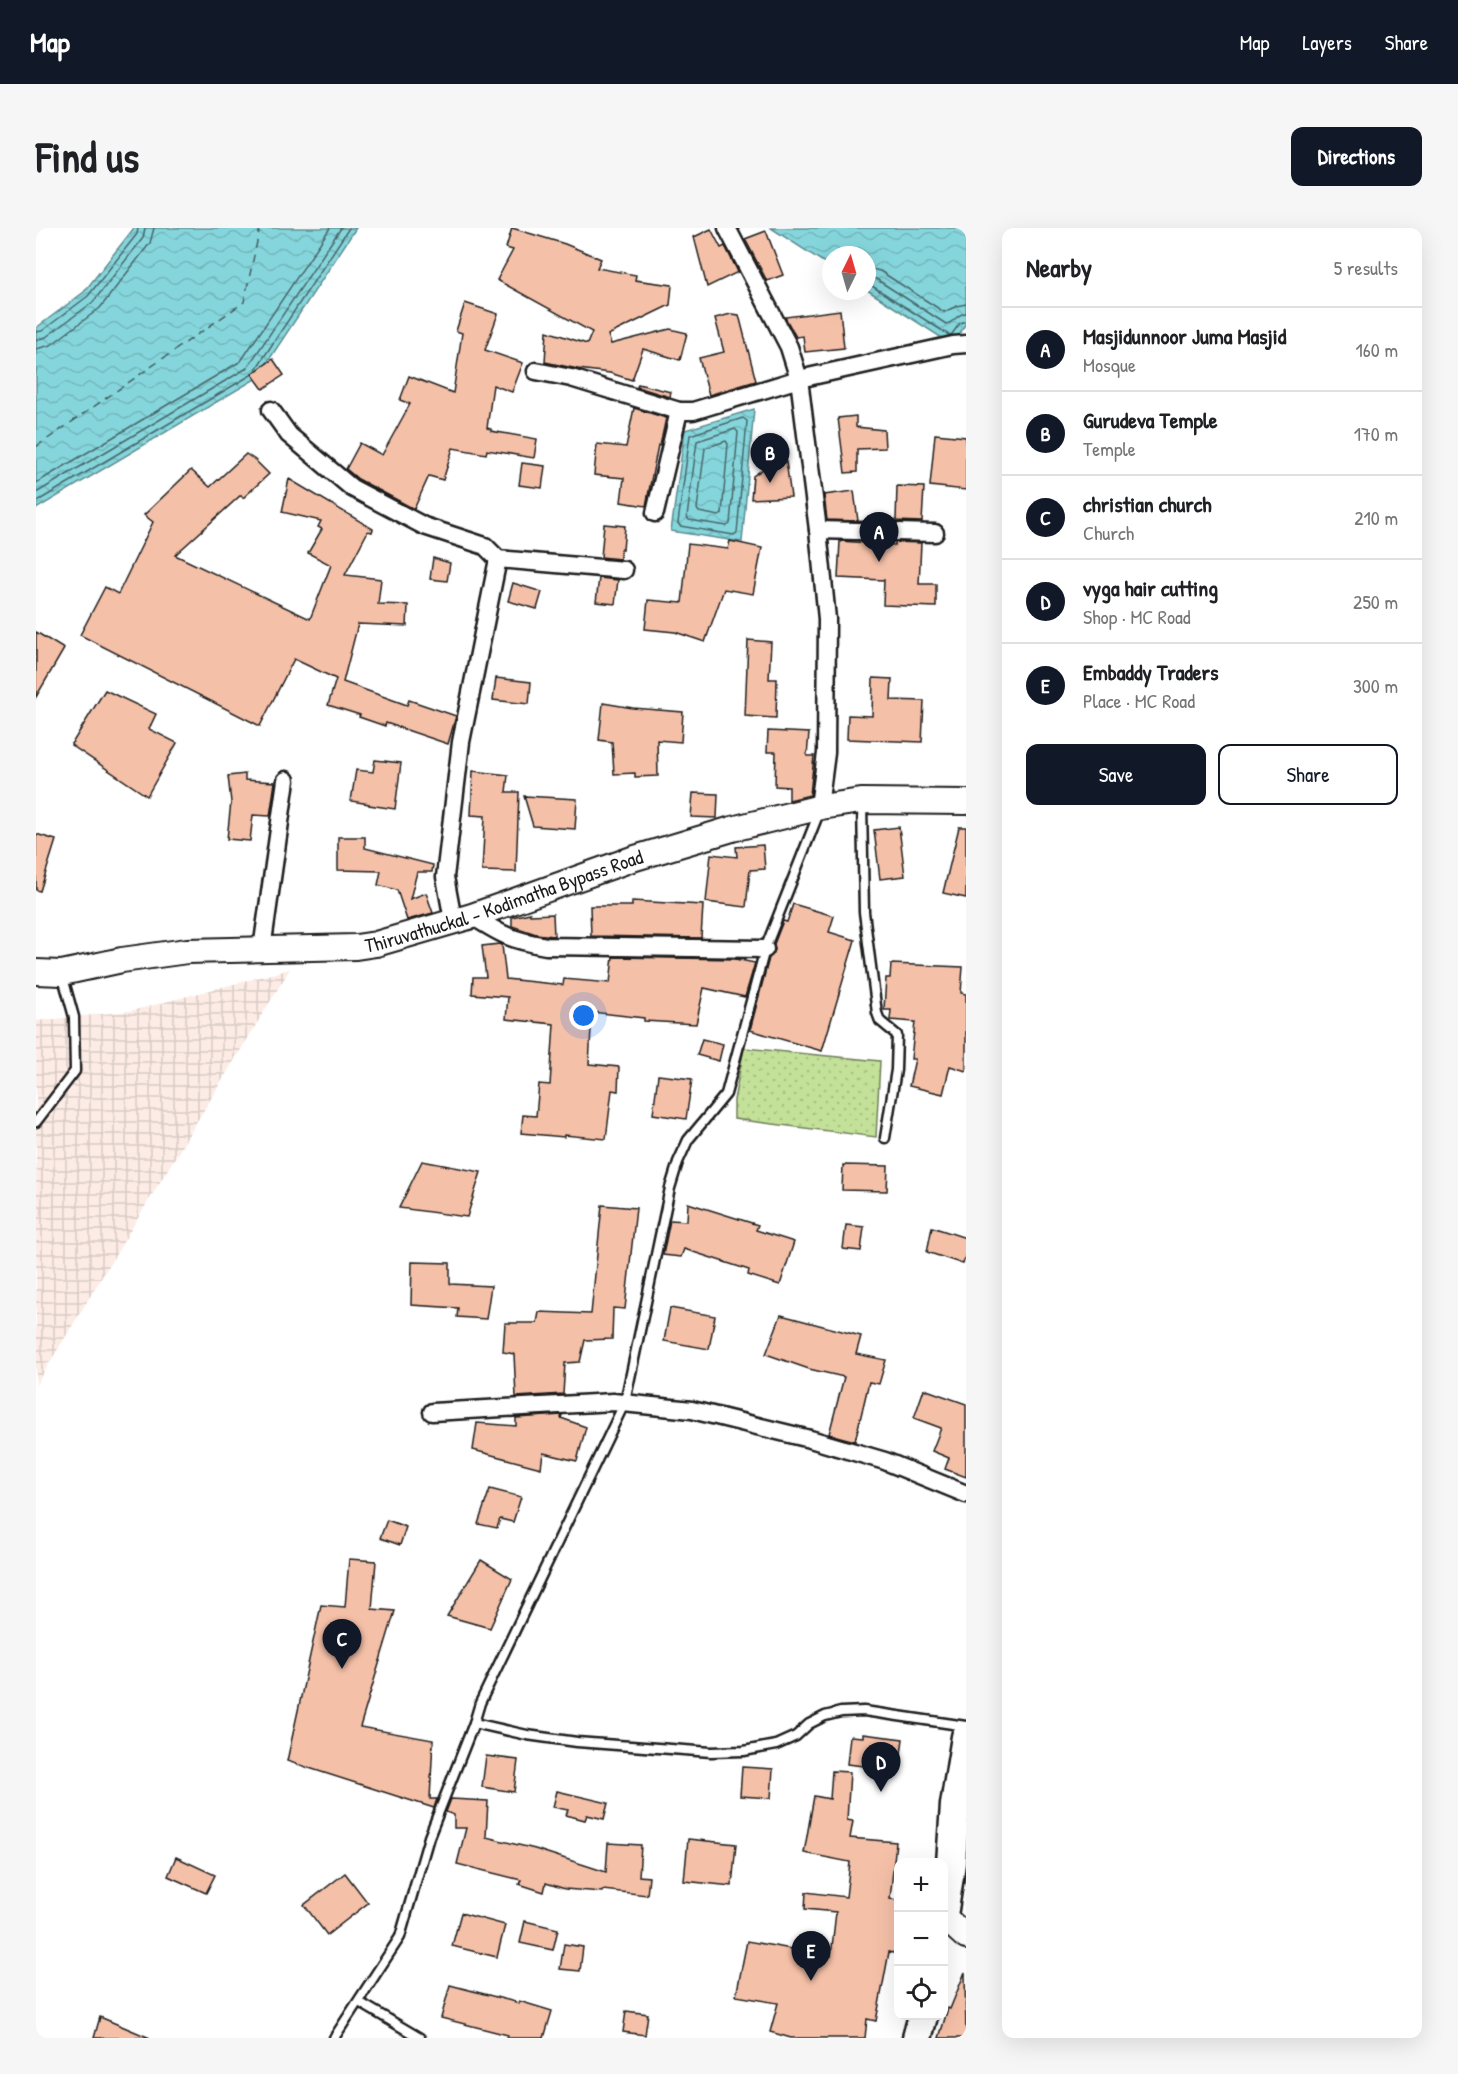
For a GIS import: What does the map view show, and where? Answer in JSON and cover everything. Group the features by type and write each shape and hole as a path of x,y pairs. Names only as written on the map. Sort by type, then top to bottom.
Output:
{"highway":[{"path":"948,1883 955,1805 966,1737"},
{"path":"917,2038 922,2020"}],"main road":[{"name":"Thiruvathuckal - Kodimatha Bypass Road","path":"36,972 62,973 157,954 356,947 376,944 463,918 632,859 732,829 821,807 861,801 966,802"},
{"path":"948,1921 966,1937"}],"street":[{"path":"727,228 789,347 799,379 827,619 826,753 821,807"},
{"path":"536,371 571,378 679,411 693,411 799,379 966,344"},
{"path":"271,410 289,435 352,488 424,526 484,546 498,559 624,570"},
{"path":"655,513 679,411"},
{"path":"818,530 935,533"},
{"path":"498,559 461,742 446,877 463,918 506,937 546,946 765,949"},
{"path":"262,949 286,780"},
{"path":"432,1412 625,1402 692,1410 810,1439 885,1461 966,1494"}],"lane":[{"path":"861,801 864,912 877,1013 880,1021 897,1035 896,1070 885,1138"},
{"path":"334,2038 400,1937 429,1837 480,1703 625,1402 672,1179 688,1140 726,1094 765,949 821,807"},
{"path":"36,1122 75,1071 74,1017 62,973"},
{"path":"474,1723 557,1739 711,1752 744,1751 776,1745 796,1736 809,1724 825,1716 841,1712 864,1712 966,1725"},
{"path":"359,2002 420,2038"}],"shaded area":[{"path":"290,969 36,1385 36,1021 131,1011"}],"green space":[{"path":"744,1048 880,1061 876,1137 734,1119 734,1100"}],"water":[{"path":"134,228 356,228 257,378 36,509 36,328 84,292"},
{"path":"771,228 966,228 966,323 953,345 876,296 876,246 822,246 822,261"},
{"path":"754,409 742,542 671,531 685,430"}],"building":[{"path":"512,228 565,244 601,259 597,268 636,275 635,280 672,285 670,305 608,335 611,344 670,329 687,333 680,360 643,349 632,380 610,373 545,362 547,331 587,344 592,332 497,280 513,250 506,248"},
{"path":"711,229 721,248 725,246 738,272 707,287 694,237"},
{"path":"766,231 783,275 767,281 745,239"},
{"path":"465,303 498,314 485,350 523,363 512,392 493,385 487,428 491,431 537,439 534,458 487,450 486,454 453,448 443,480 429,476 414,509 358,479 346,469 360,443 382,455 410,404 400,400 409,376 453,393 462,333 456,331"},
{"path":"840,310 844,348 805,352 803,336 796,337 785,317"},
{"path":"731,314 739,315 756,381 709,395 699,358 724,352 715,318"},
{"path":"273,359 284,375 263,389 252,374"},
{"path":"638,384 671,392 670,397 637,387"},
{"path":"634,408 666,418 660,446 658,445 646,506 621,502 624,478 594,475 597,444 626,447"},
{"path":"856,416 856,427 884,430 885,448 857,449 857,472 845,473 838,418"},
{"path":"935,434 966,437 966,490 930,486"},
{"path":"246,454 269,474 243,498 241,495 175,555 310,619 331,565 308,553 322,529 318,527 321,521 282,512 289,479 373,529 372,532 368,531 345,575 381,579 378,604 408,605 407,626 358,624 343,682 407,705 409,700 456,716 448,744 386,723 385,726 328,705 336,679 294,659 260,726 80,635 105,587 118,594 153,522 144,515 191,470 210,487"},
{"path":"785,454 791,497 751,499 753,476"},
{"path":"522,463 545,466 542,488 519,485"},
{"path":"897,486 924,487 922,522 896,521"},
{"path":"854,491 858,521 827,520 824,495"},
{"path":"604,524 625,526 620,559 601,557"},
{"path":"730,541 762,548 753,594 724,589 705,642 675,632 645,629 648,600 682,603 688,544 728,549"},
{"path":"840,541 895,545 895,542 921,543 919,584 936,584 936,607 883,605 884,580 838,578"},
{"path":"433,558 450,563 447,581 430,579"},
{"path":"599,578 618,580 615,604 596,602"},
{"path":"513,583 542,592 537,609 508,601"},
{"path":"36,632 64,649 36,697"},
{"path":"748,640 771,642 769,679 777,679 776,718 745,716"},
{"path":"496,678 531,682 529,704 493,700"},
{"path":"873,678 892,679 891,700 924,701 922,742 847,739 848,715 872,716"},
{"path":"105,690 156,714 149,729 177,743 147,796 71,745"},
{"path":"603,703 683,712 681,742 657,740 658,776 635,777 635,773 614,774 612,742 599,740"},
{"path":"768,731 809,733 807,756 814,756 810,795 789,800 789,787 775,786 776,752 767,752"},
{"path":"375,760 401,763 395,809 351,801 356,770 373,772"},
{"path":"473,771 508,775 506,792 519,792 516,872 482,871 485,816 471,815"},
{"path":"245,774 245,780 275,782 270,816 253,815 250,841 227,839 231,802 228,776"},
{"path":"693,793 718,794 717,818 691,817"},
{"path":"524,796 577,799 575,829 533,826"},
{"path":"899,827 905,876 880,879 874,830"},
{"path":"959,827 966,827 966,898 943,893"},
{"path":"36,834 56,840 40,891 36,890"},
{"path":"338,837 365,837 365,848 433,865 432,872 417,872 410,899 426,893 433,913 407,920 397,890 378,885 381,871 338,870"},
{"path":"763,845 765,869 750,870 746,907 706,902 711,854 737,857 736,847"},
{"path":"632,901 703,905 701,938 591,936 590,906 632,906"},
{"path":"793,904 834,916 829,932 855,940 822,1051 750,1030 769,958 775,950 774,944 783,921 787,922"},
{"path":"530,913 530,915 553,914 554,936 536,934 512,926 512,917"},
{"path":"502,945 506,979 563,985 564,979 610,983 613,957 735,959 755,963 745,997 704,988 696,1024 644,1021 644,1018 592,1012 589,1064 619,1067 618,1091 612,1090 606,1139 564,1135 564,1137 521,1133 523,1115 536,1116 539,1084 550,1085 554,1024 506,1019 508,997 472,994 473,977 486,977 482,946"},
{"path":"891,964 963,967 961,993 966,994 966,1071 950,1066 943,1094 909,1086 915,1059 911,1059 915,1022 890,1020 891,1010 884,1010 886,978 890,978"},
{"path":"702,1039 723,1044 719,1061 697,1055"},
{"path":"658,1075 692,1079 686,1119 653,1114"},
{"path":"422,1161 481,1172 467,1217 399,1208"},
{"path":"843,1165 888,1166 887,1191 842,1190"},
{"path":"688,1203 758,1225 756,1230 794,1242 780,1285 748,1275 749,1270 684,1249 681,1257 663,1255 670,1220 687,1221"},
{"path":"602,1205 636,1208 625,1309 613,1308 612,1339 585,1340 580,1362 565,1363 563,1394 516,1397 514,1354 503,1352 505,1323 537,1323 539,1312 591,1314"},
{"path":"846,1225 864,1227 861,1251 843,1249"},
{"path":"932,1227 966,1238 966,1254 963,1264 927,1252"},
{"path":"412,1262 450,1263 450,1284 491,1286 486,1319 457,1317 458,1308 411,1305"},
{"path":"670,1308 715,1316 709,1349 664,1341"},
{"path":"781,1315 861,1336 856,1354 886,1360 879,1384 869,1382 855,1441 829,1434 844,1377 809,1369 766,1354"},
{"path":"924,1389 966,1404 966,1477 945,1469 949,1458 932,1451 941,1428 914,1418"},
{"path":"562,1415 561,1418 586,1427 577,1461 543,1453 541,1468 473,1450 477,1423 516,1426 516,1418"},
{"path":"490,1489 521,1497 513,1522 500,1519 497,1528 478,1524"},
{"path":"387,1520 406,1527 400,1545 380,1538"},
{"path":"349,1559 376,1561 372,1609 395,1611 360,1727 433,1740 430,1799 437,1799 434,1808 287,1761 321,1605 345,1607"},
{"path":"481,1560 512,1579 490,1628 447,1616"},
{"path":"863,1734 903,1739 899,1770 847,1764 850,1736 863,1737"},
{"path":"486,1756 518,1760 514,1792 482,1787"},
{"path":"742,1767 773,1769 771,1798 740,1796"},
{"path":"832,1771 850,1772 847,1820 853,1821 850,1838 896,1842 890,1899 894,1900 894,1953 889,1952 876,2021 867,2019 865,2038 791,2038 770,2032 778,2003 736,1996 747,1941 831,1956 836,1912 805,1909 806,1892 846,1897 850,1862 804,1853 814,1796 830,1799"},
{"path":"557,1791 608,1803 604,1819 587,1815 585,1820 566,1815 568,1810 553,1807"},
{"path":"451,1799 488,1801 486,1837 535,1849 606,1872 608,1843 641,1845 639,1876 649,1877 647,1895 565,1889 546,1883 544,1892 519,1884 521,1880 457,1864 466,1828 454,1828 454,1815 446,1812"},
{"path":"688,1839 736,1844 732,1886 684,1881"},
{"path":"176,1857 215,1875 206,1893 168,1876"},
{"path":"345,1873 368,1903 327,1935 304,1905"},
{"path":"461,1913 505,1925 497,1957 452,1946"},
{"path":"525,1921 558,1929 553,1950 520,1943"},
{"path":"564,1944 583,1947 580,1971 560,1969"},
{"path":"965,1972 966,2038 939,2038 944,2020 948,2020 948,2008 950,2009"},
{"path":"450,1985 552,2011 544,2038 507,2038 508,2035 441,2018"},
{"path":"626,2011 648,2014 645,2035 623,2032"},
{"path":"100,2017 150,2038 94,2038"}],"ferry route":[{"path":"36,447 244,302 260,228"}],"place":[{"name":"Gurudeva Temple","path":"770,483"},
{"name":"Masjidunnoor Juma Masjid","path":"879,562"},
{"name":"christian church","path":"342,1669"},
{"name":"vyga hair cutting","path":"881,1792"},
{"name":"Embaddy Traders","path":"811,1981"}]}
